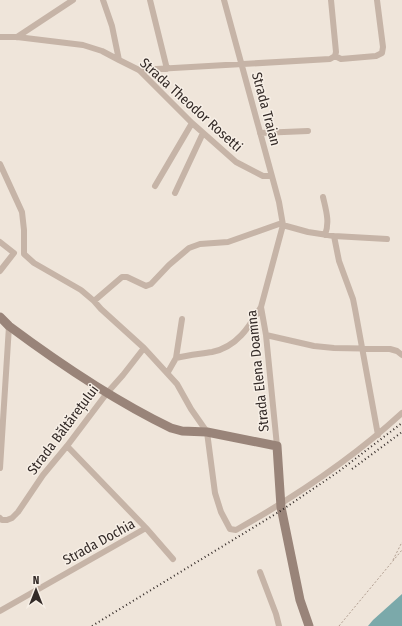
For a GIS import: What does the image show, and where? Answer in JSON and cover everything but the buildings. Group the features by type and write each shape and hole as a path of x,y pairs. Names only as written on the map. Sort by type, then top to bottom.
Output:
{"street":[{"path":"17,37 73,0"},
{"path":"103,0 112,26 119,60"},
{"path":"150,0 167,69"},
{"name":"Strada Traian","path":"224,0 279,202 283,225"},
{"path":"331,0 336,47 335,56"},
{"path":"335,56 341,59 376,56 382,53 383,47 377,0"},
{"name":"Strada Theodor Rosetti","path":"0,37 17,37 83,45 102,51 139,70 203,133 236,162 263,176 271,176"},
{"path":"139,70 314,61 330,59 335,56"},
{"path":"155,186 192,122"},
{"path":"260,133 308,131"},
{"path":"175,193 203,133"},
{"path":"0,164 22,212 24,254"},
{"path":"323,197 327,213 328,228 325,235"},
{"path":"94,301 122,277 127,277 146,286 151,284 168,264 189,248 200,244 228,242 275,225 283,225 325,235 386,238"},
{"name":"Strada Elena Doamna","path":"277,446 266,335 261,307 283,225"},
{"path":"334,236 339,261 353,299 378,435"},
{"path":"0,242 14,253 24,254 34,262 82,290 168,372 207,432 215,494 221,512 230,530 236,530 281,505 378,435 402,413"},
{"path":"0,271 14,253"},
{"path":"176,358 214,352 235,342 245,332 261,307"},
{"path":"0,317 9,326 72,371 106,393 171,428 182,431 207,432 277,446 281,505 300,600 309,626"},
{"path":"168,372 176,358 182,319"},
{"path":"0,468 9,326"},
{"path":"266,335 324,347 390,349 397,351 402,355"},
{"name":"Strada Băltărețului","path":"0,518 2,520 7,520 12,518 106,393 123,375 144,348"},
{"path":"0,364 7,368"},
{"name":"Strada Dochia","path":"67,446 146,528 173,559"},
{"name":"Strada Dochia","path":"0,611 146,528"},
{"path":"260,572 279,626"}],"path":[{"path":"392,562 402,542"},
{"path":"339,626 402,550"}],"water":[{"path":"402,594 402,626 368,626 373,620"}],"railway":[{"path":"92,626 282,510 338,472 402,423"},
{"path":"352,469 402,432"}]}
